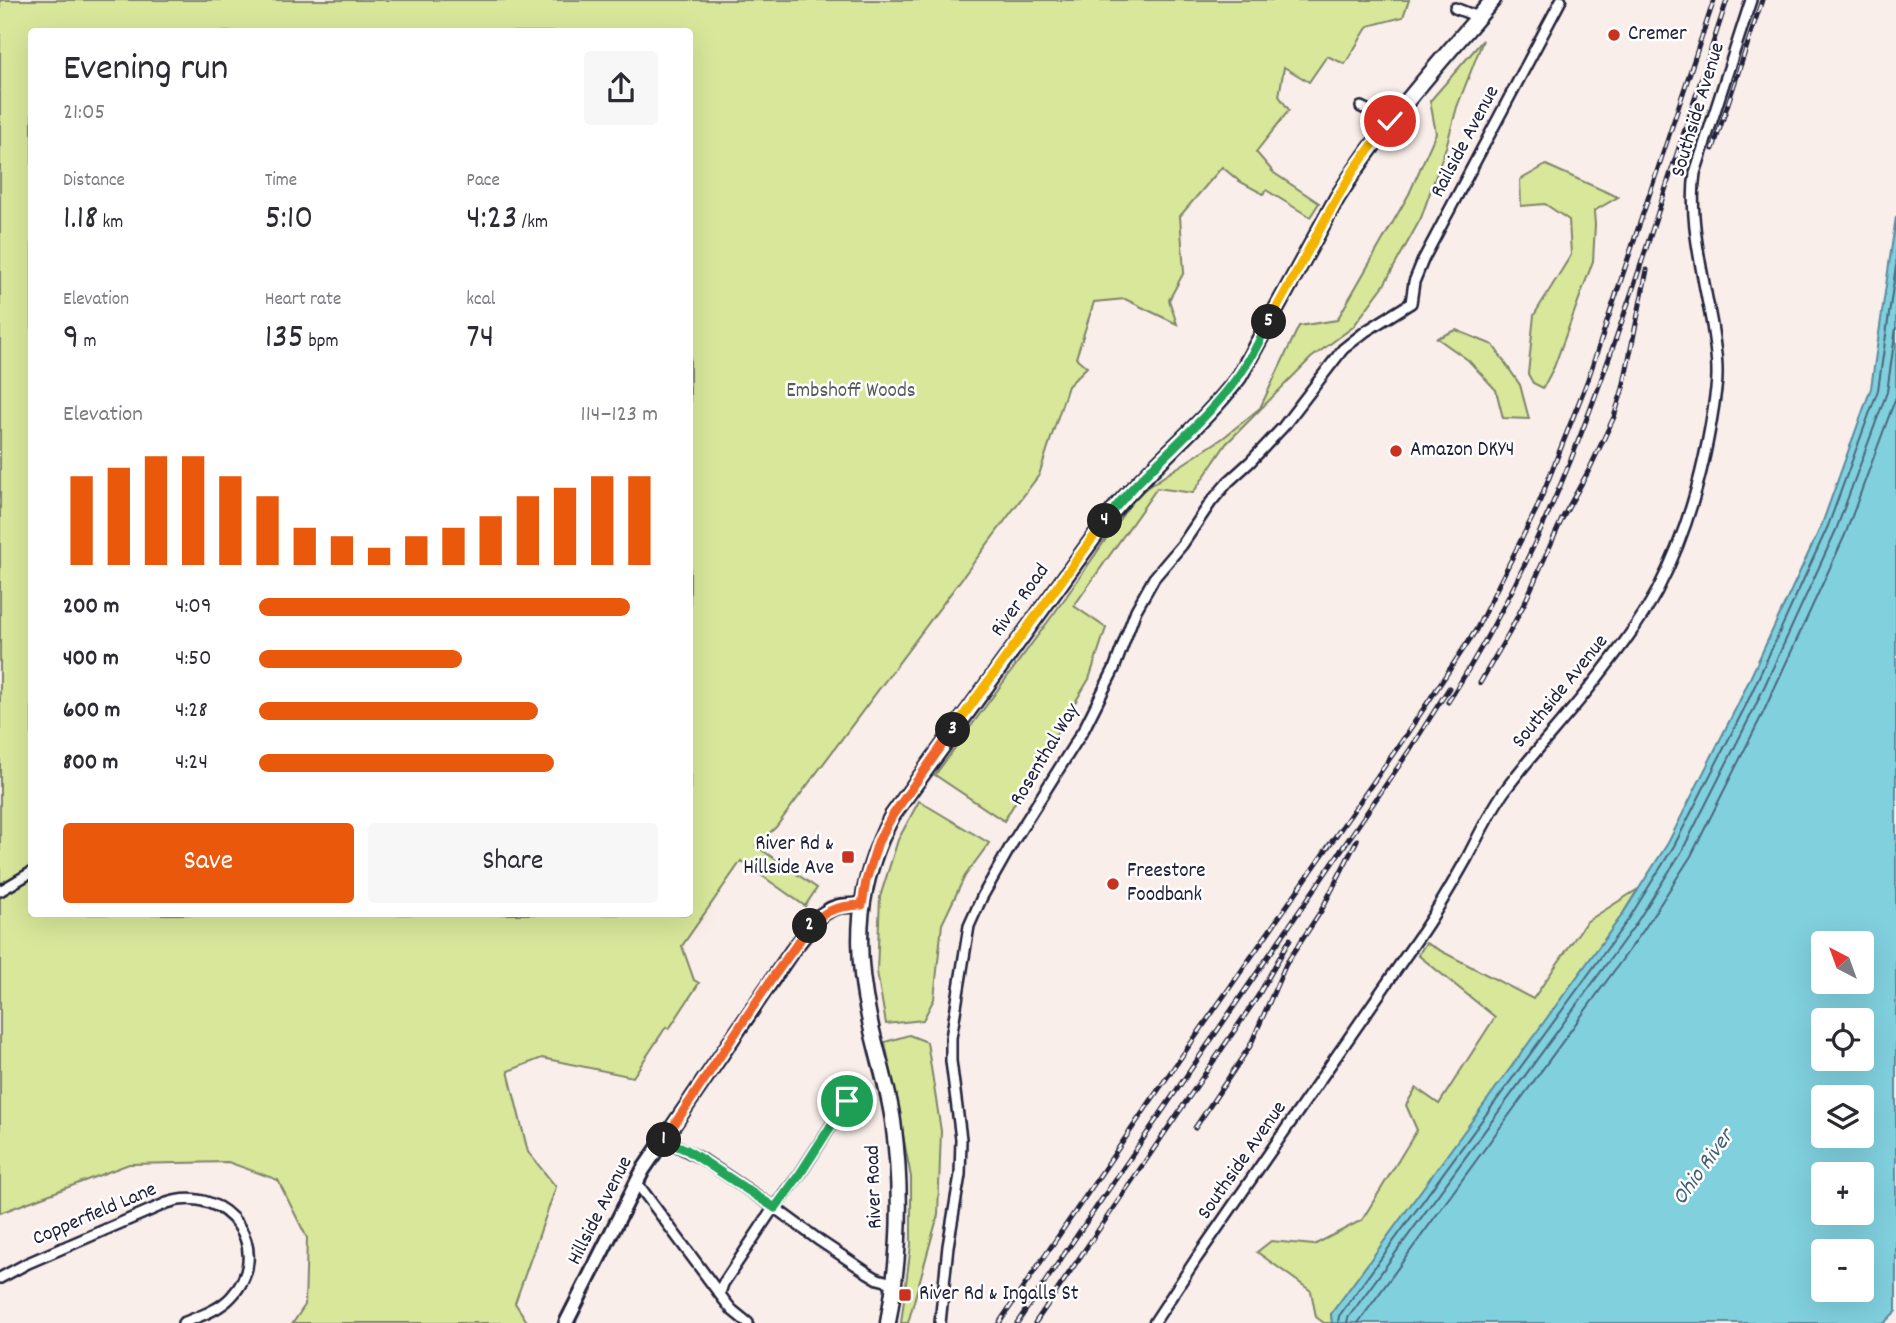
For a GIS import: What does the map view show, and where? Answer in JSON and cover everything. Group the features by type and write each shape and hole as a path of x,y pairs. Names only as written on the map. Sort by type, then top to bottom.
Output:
{"main road":[{"name":"River Road","path":"888,1323 898,1227 897,1160 893,1120 862,982 859,933 866,881 878,842 892,816 1112,511 1133,486 1218,402 1238,377 1354,170 1390,121 1493,0"}],"street":[{"name":"Southside Avenue","path":"1154,1323 1441,904 1506,789 1621,646 1656,593 1670,565 1700,476 1717,384 1715,345 1694,221 1695,173 1751,0"},
{"name":"Railside Avenue","path":"1410,303 1414,282 1423,260 1557,1"},
{"path":"1455,8 1478,17"},
{"path":"1361,107 1390,121"},
{"name":"Rosenthal Way","path":"940,1323 948,1246 960,1175 961,1139 951,1061 951,1038 969,926 1013,842 1084,729 1114,669 1136,610 1154,578 1182,545 1211,502 1283,427 1343,349 1410,303"},
{"path":"0,891 28,874"},
{"name":"Hillside Avenue","path":"566,1323 651,1157 811,925 831,909 862,905"},
{"path":"720,1293 723,1283 800,1174 847,1101"},
{"path":"664,1139 687,1150 868,1273 893,1283"},
{"path":"636,1182 732,1310 748,1323"},
{"name":"Copperfield Lane","path":"0,1278 175,1200 195,1199 212,1203 229,1213 245,1237 248,1257 244,1276 239,1287 223,1305 183,1323"}],"green space":[{"name":"Embshoff Woods","path":"0,0 1409,0 1403,17 1368,26 1345,64 1327,56 1309,82 1284,67 1279,96 1289,110 1256,152 1274,173 1319,203 1310,217 1266,190 1263,194 1239,181 1222,167 1180,216 1184,272 1169,300 1177,324 1125,299 1094,302 1076,358 1087,367 1068,386 1039,475 776,827 756,846 817,888 805,906 741,861 682,946 694,980 699,983 633,1077 542,1058 508,1071 528,1152 556,1187 515,1303 528,1323 293,1323 305,1305 307,1238 278,1180 228,1162 129,1164 0,1213"},
{"path":"1483,40 1457,107 1421,218 1384,285 1353,327 1311,358 1226,444 1193,493 1157,488 1074,606 1106,628 1089,679 1004,821 935,775 1066,597 1137,494 1223,438 1260,408 1299,326 1337,320 1409,194 1436,133 1430,101"},
{"path":"1546,165 1618,197 1594,211 1593,261 1554,367 1543,388 1533,383 1528,374 1534,315 1571,255 1569,220 1545,204 1521,206 1520,180"},
{"path":"1456,330 1493,345 1520,385 1529,419 1503,418 1496,390 1468,360 1437,338"},
{"path":"919,801 989,843 965,876 942,924 934,999 923,1020 886,1024 877,972 880,897 898,840"},
{"path":"1638,889 1513,1068 1331,1314 1332,1323 1324,1323 1316,1317 1311,1291 1257,1252 1271,1241 1314,1245 1362,1220 1417,1130 1406,1105 1416,1088 1439,1104 1495,1017 1418,955 1426,943 1533,999 1586,922"},
{"path":"909,1035 927,1042 941,1131 938,1215 908,1323 901,1323 911,1245 911,1177 885,1042"}],"water":[{"name":"Ohio River","path":"1896,217 1896,1311 1884,1323 1332,1323 1331,1314 1622,915 1668,843 1739,702 1822,524 1871,388"}],"railway":[{"path":"999,1323 1476,630 1537,508 1587,382 1714,0"},
{"path":"1448,702 1510,595 1584,426 1626,310 1727,0"},
{"path":"1713,149 1762,0"},
{"path":"1480,683 1526,600 1562,519 1614,417 1623,388 1647,270"},
{"path":"1017,1323 1409,751 1449,688"},
{"path":"1195,1128 1250,1046 1286,964 1321,911 1357,840"},
{"path":"1035,1323 1258,996 1290,939"}],"place":[{"name":"Cremer","path":"1614,35"},
{"name":"Amazon DKY4","path":"1396,451"},
{"name":"River Rd & Hillside Ave","path":"848,857"},
{"name":"Freestore Foodbank","path":"1113,884"},
{"name":"River Rd & Ingalls St","path":"905,1295"}],"route":[{"path":"847,1101 775,1208 702,1159 664,1139 811,925 831,909 862,905 878,842 892,816 1112,511 1133,486 1229,390 1248,362 1337,198 1390,121"}]}
